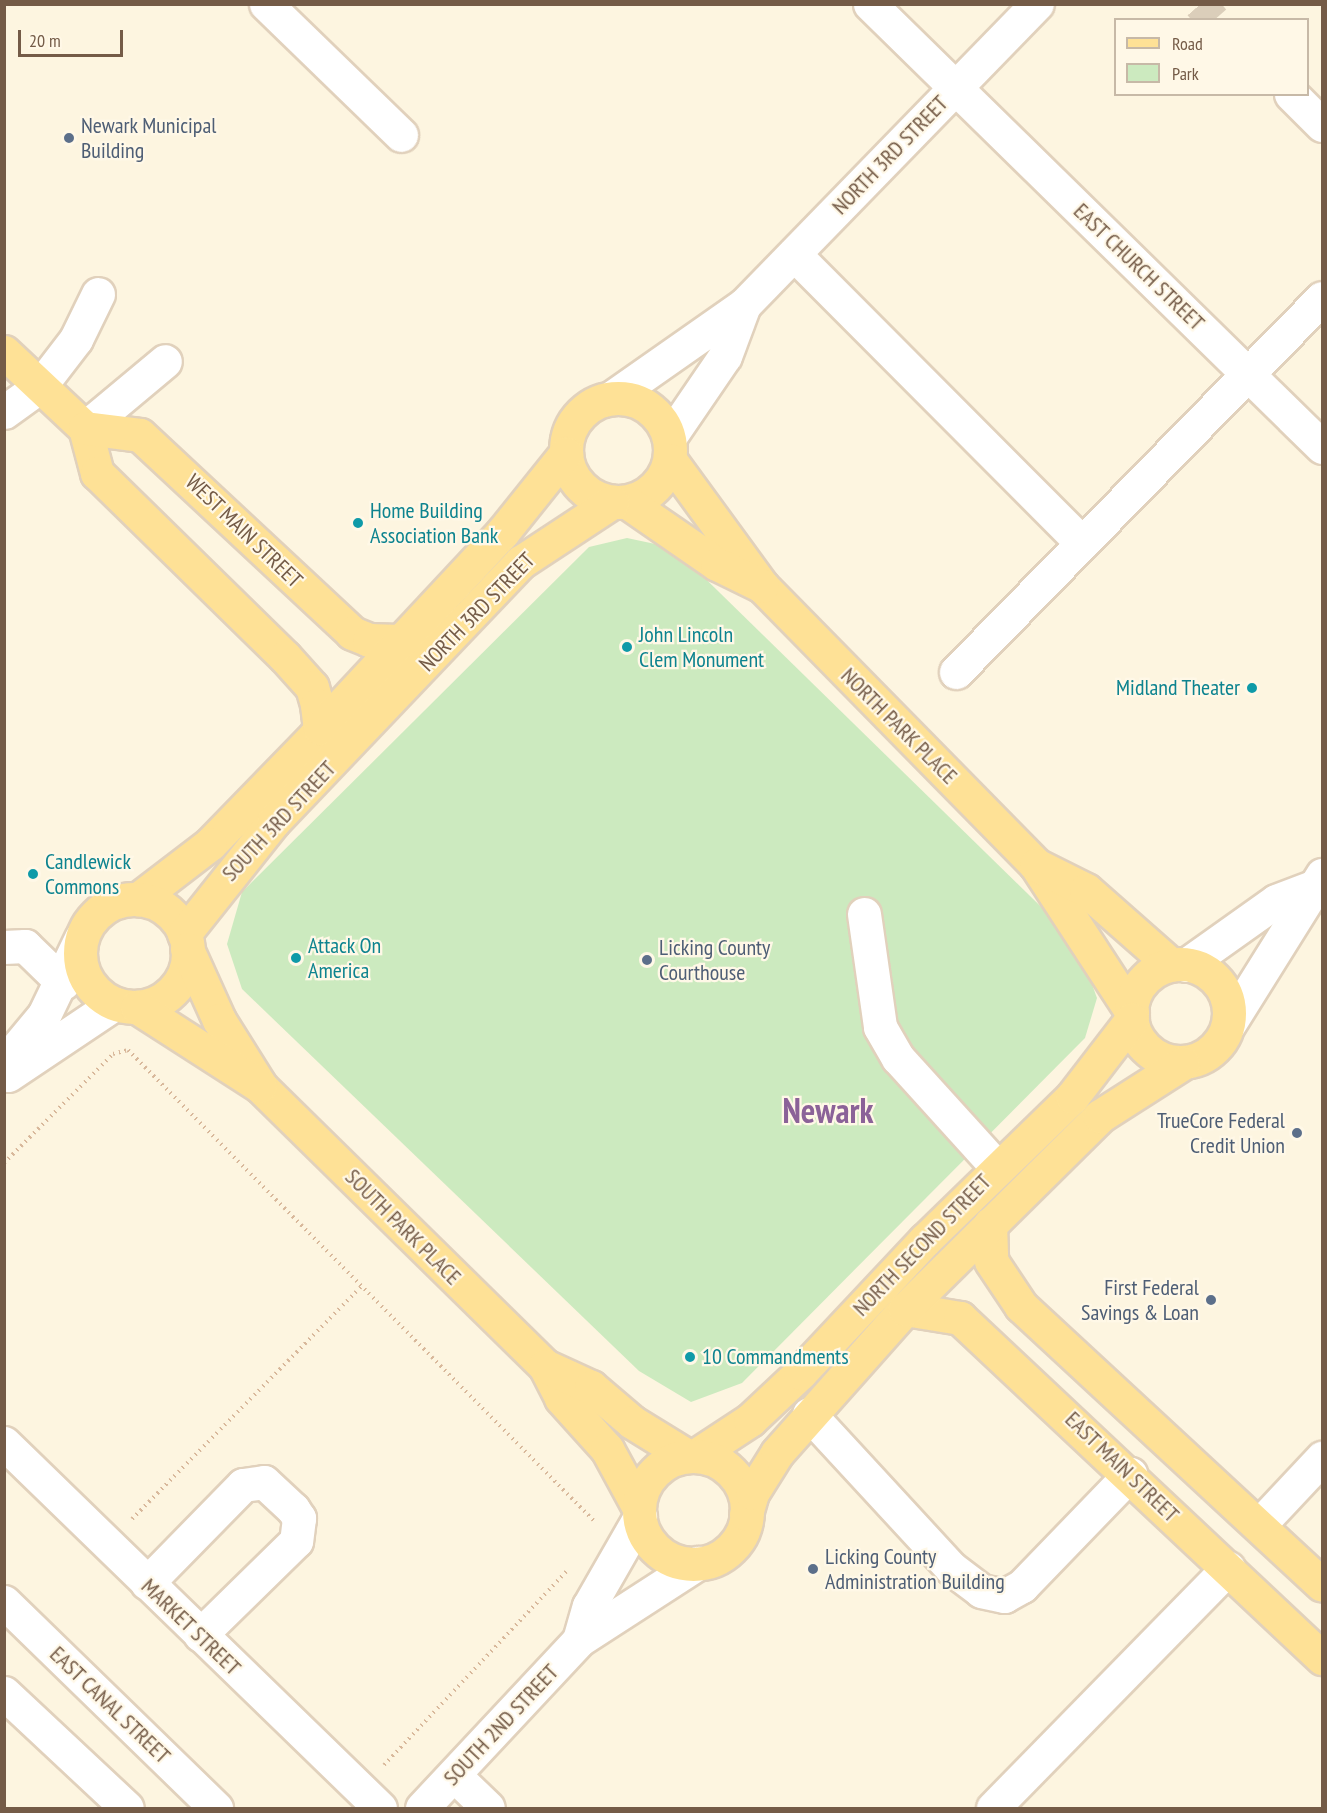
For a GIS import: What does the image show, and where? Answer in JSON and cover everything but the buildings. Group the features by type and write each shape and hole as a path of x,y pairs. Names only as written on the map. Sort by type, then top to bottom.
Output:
{"main road":[{"path":"4,352 85,428 98,473 285,657 312,687 319,716"},
{"path":"611,398 642,402 664,424 670,449 655,488 620,502 575,481 566,453 567,438 578,417 611,398"},
{"name":"WEST MAIN STREET","path":"85,428 140,435 352,633 369,640 399,641"},
{"name":"NORTH PARK PLACE","path":"670,449 762,586 1036,865 1132,1016"},
{"name":"NORTH 3RD STREET","path":"355,689 502,533 566,453"},
{"name":"NORTH PARK PLACE","path":"620,502 717,564 762,586"},
{"name":"NORTH 3RD STREET","path":"380,714 521,562 620,502"},
{"name":"SOUTH 3RD STREET","path":"138,899 210,844 319,716 355,689"},
{"name":"SOUTH 3RD STREET","path":"186,942 274,821 380,714"},
{"name":"NORTH PARK PLACE","path":"1036,865 1086,890 1178,965"},
{"path":"138,899 161,906 186,942 184,972 172,991 126,1005 90,984 80,954 81,938 102,909 138,899"},
{"name":"SOUTH PARK PLACE","path":"186,942 219,1020 261,1087"},
{"path":"1178,965 1219,983 1229,1024 1213,1051 1183,1062 1149,1050 1132,1016 1139,987 1178,965"},
{"name":"SOUTH PARK PLACE","path":"126,1005 261,1087 545,1366 561,1398 607,1449 639,1512"},
{"name":"NORTH SECOND STREET","path":"691,1456 726,1438 800,1373 997,1167 1072,1097 1132,1016"},
{"name":"NORTH SECOND STREET","path":"746,1515 762,1473 809,1413 905,1309 1100,1116 1142,1085 1183,1062"},
{"path":"990,1224 991,1261 1021,1306 1260,1524 1323,1585"},
{"name":"EAST MAIN STREET","path":"905,1309 960,1318 1130,1474 1323,1658"},
{"name":"SOUTH PARK PLACE","path":"545,1366 591,1387 632,1422 691,1456"},
{"path":"691,1456 729,1470 741,1484 746,1515 739,1538 726,1552 699,1563 660,1553 648,1540 639,1512 650,1477 691,1456"}],"street":[{"path":"266,4 401,135"},
{"name":"EAST CHURCH STREET","path":"870,4 1323,447"},
{"name":"NORTH 3RD STREET","path":"611,398 744,305 1036,4"},
{"path":"1293,96 1323,125"},
{"path":"794,254 1082,543"},
{"path":"4,412 39,386 76,339 98,294"},
{"path":"956,672 1323,297"},
{"name":"NORTH 3RD STREET","path":"670,449 725,357 744,305"},
{"path":"85,428 165,361"},
{"path":"1178,965 1276,901 1316,882"},
{"path":"1229,1024 1291,929 1316,882"},
{"path":"864,914 880,1027 898,1058 997,1167"},
{"path":"4,1064 44,1016 63,983 81,938"},
{"path":"4,947 25,946 63,983"},
{"path":"4,1078 126,1005"},
{"path":"809,1413 951,1568 981,1591 1004,1596 1022,1586 1130,1474"},
{"name":"MARKET STREET","path":"4,1443 380,1809"},
{"path":"1260,1524 1323,1458"},
{"path":"147,1583 243,1485 264,1482 293,1509 299,1518 296,1541 200,1635"},
{"path":"579,1640 590,1606 639,1512"},
{"path":"579,1640 699,1563"},
{"path":"993,1809 1228,1568"},
{"name":"EAST CANAL STREET","path":"4,1602 216,1809"},
{"name":"SOUTH 2ND STREET","path":"423,1809 579,1640"},
{"path":"4,1693 127,1809"},
{"path":"454,1775 488,1809"}],"path":[{"path":"4,1163 113,1054 128,1050 583,1504 597,1530"},
{"path":"125,1526 362,1286"},
{"path":"379,1771 572,1565"}],"green space":[{"path":"627,538 674,548 1076,941 1097,998 1085,1038 742,1383 691,1402 639,1371 242,989 227,944 242,892 589,547"}],"tunnel":[{"path":"1200,4 1212,18"}],"place":[{"name":"Newark Municipal Building","path":"69,138"},
{"name":"Home Building Association Bank","path":"358,523"},
{"name":"John Lincoln Clem Monument","path":"627,647"},
{"name":"Midland Theater","path":"1252,688"},
{"name":"Candlewick Commons","path":"33,874"},
{"name":"Attack On America","path":"296,958"},
{"name":"Licking County Courthouse","path":"647,960"},
{"name":"TrueCore Federal Credit Union","path":"1297,1133"},
{"name":"First Federal Savings & Loan","path":"1211,1300"},
{"name":"10 Commandments","path":"690,1357"},
{"name":"Licking County Administration Building","path":"813,1569"}],"district":[{"name":"Newark","path":"828,1111"}]}
